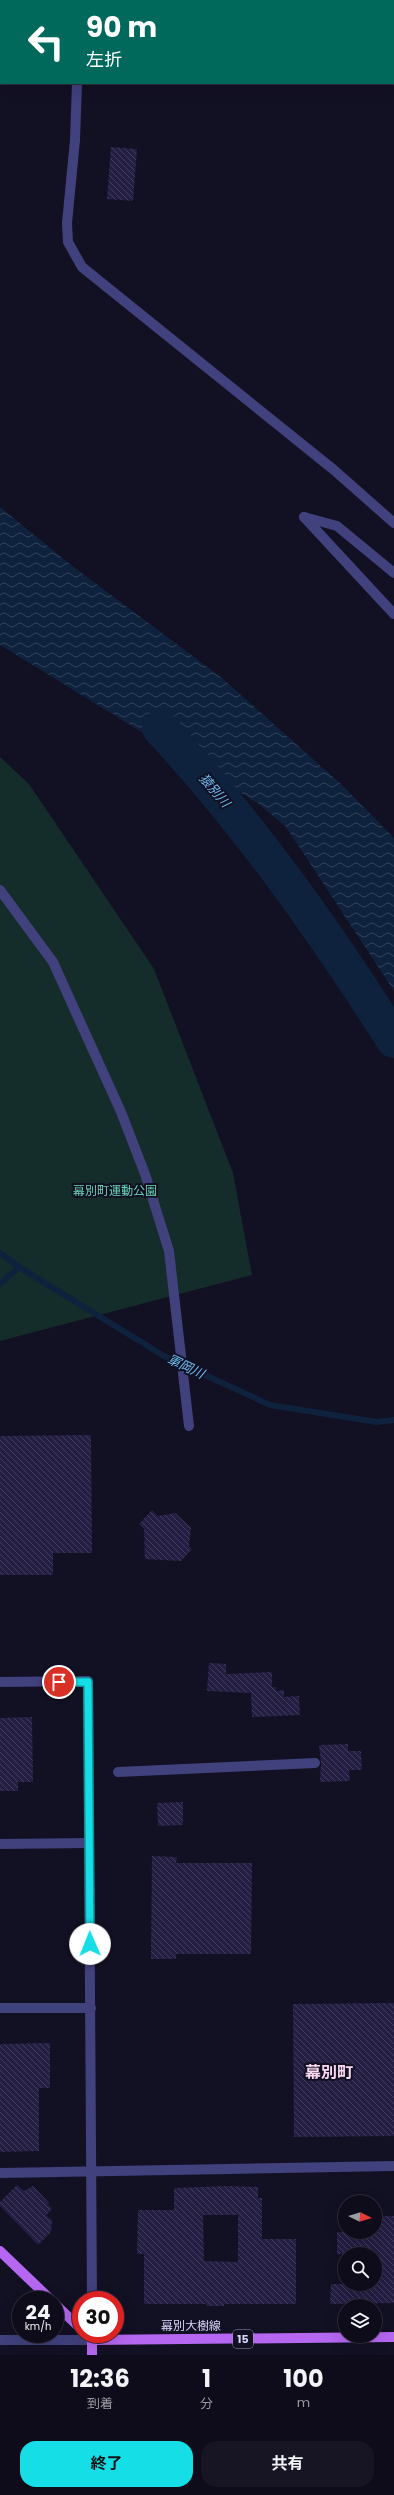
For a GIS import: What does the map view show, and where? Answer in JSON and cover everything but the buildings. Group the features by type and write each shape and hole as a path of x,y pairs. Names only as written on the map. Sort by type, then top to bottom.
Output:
{"main road":[{"path":"0,2251 42,2291"},
{"path":"64,2313 72,2320"},
{"name":"幕別大樹線","path":"124,2336 394,2338"},
{"path":"91,2343 92,2355"}],"street":[{"path":"77,84 75,140 67,223 68,242 82,267 334,470 394,523"},
{"path":"394,573 337,526 304,517 394,614"},
{"path":"0,890 53,962 121,1112 145,1174 168,1251 189,1426"},
{"path":"0,1682 88,1682 92,2291"},
{"path":"118,1772 315,1763"},
{"path":"0,1844 89,1843"},
{"path":"0,2008 91,2008"},
{"path":"0,2173 92,2170 394,2166"},
{"path":"0,2340 72,2337"}],"green space":[{"name":"幕別町運動公園","path":"0,757 29,784 154,969 233,1173 252,1275 0,1341"}],"water":[{"path":"0,507 71,565 222,678 342,785 394,838 394,991 286,827 259,804 0,645"}],"waterway":[{"name":"猿別川","path":"160,728 193,764 255,840 313,918 394,1040"},
{"name":"軍岡川","path":"0,1253 19,1267 164,1356 270,1405 377,1422 394,1420"},
{"path":"0,1284 19,1267"}],"district":[{"name":"幕別町","path":"329,2072"}],"route":[{"path":"59,1682 88,1682 90,1944"}]}
